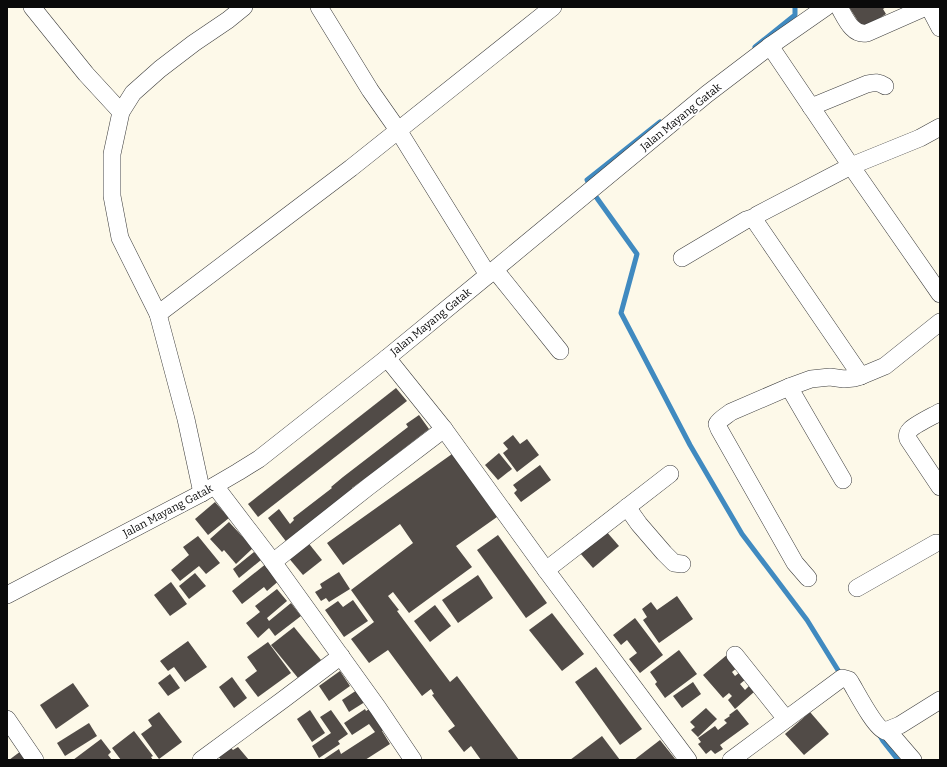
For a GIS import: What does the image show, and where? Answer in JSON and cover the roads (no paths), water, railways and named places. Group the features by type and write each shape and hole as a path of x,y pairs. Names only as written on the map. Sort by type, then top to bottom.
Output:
{"street":[{"path":"32,7 86,74 121,112"},
{"path":"244,7 147,80 133,93 121,112 112,154 112,196 120,238 158,314 186,419 209,490 273,562 341,656 413,760"},
{"path":"320,7 370,90 492,273 560,351"},
{"path":"158,314 351,168 553,7"},
{"name":"Jalan Mayang Gatak","path":"7,595 209,490 259,459 492,273 707,94 770,46 826,7"},
{"path":"839,7 848,23 854,30 859,34 863,34 926,7"},
{"path":"929,7 940,28"},
{"path":"770,46 940,294"},
{"path":"811,107 874,82 885,86"},
{"path":"682,258 746,220 755,217 851,166 920,138 940,127"},
{"path":"755,217 755,221 861,376"},
{"path":"808,578 795,563 717,424 731,412 804,381 830,377 844,379 854,378 884,366 940,322"},
{"path":"387,358 444,429 546,570 688,760"},
{"path":"789,387 842,480"},
{"path":"940,412 912,428 908,432 907,437 940,488"},
{"path":"273,562 444,429"},
{"path":"546,570 670,474"},
{"path":"627,507 639,524 664,553 674,563 682,564"},
{"path":"857,588 939,544"},
{"path":"736,655 786,719"},
{"path":"201,760 341,656"},
{"path":"731,760 842,678 849,680 868,712 880,729 885,732 900,726 940,700"},
{"path":"7,719 12,739 35,760"},
{"path":"888,731 913,760"}],"waterway":[{"path":"755,47 795,15 795,7"},
{"path":"660,122 587,180 594,194 637,254 621,313 690,445 742,534 807,620 841,675"},
{"path":"879,734 898,760"}]}
